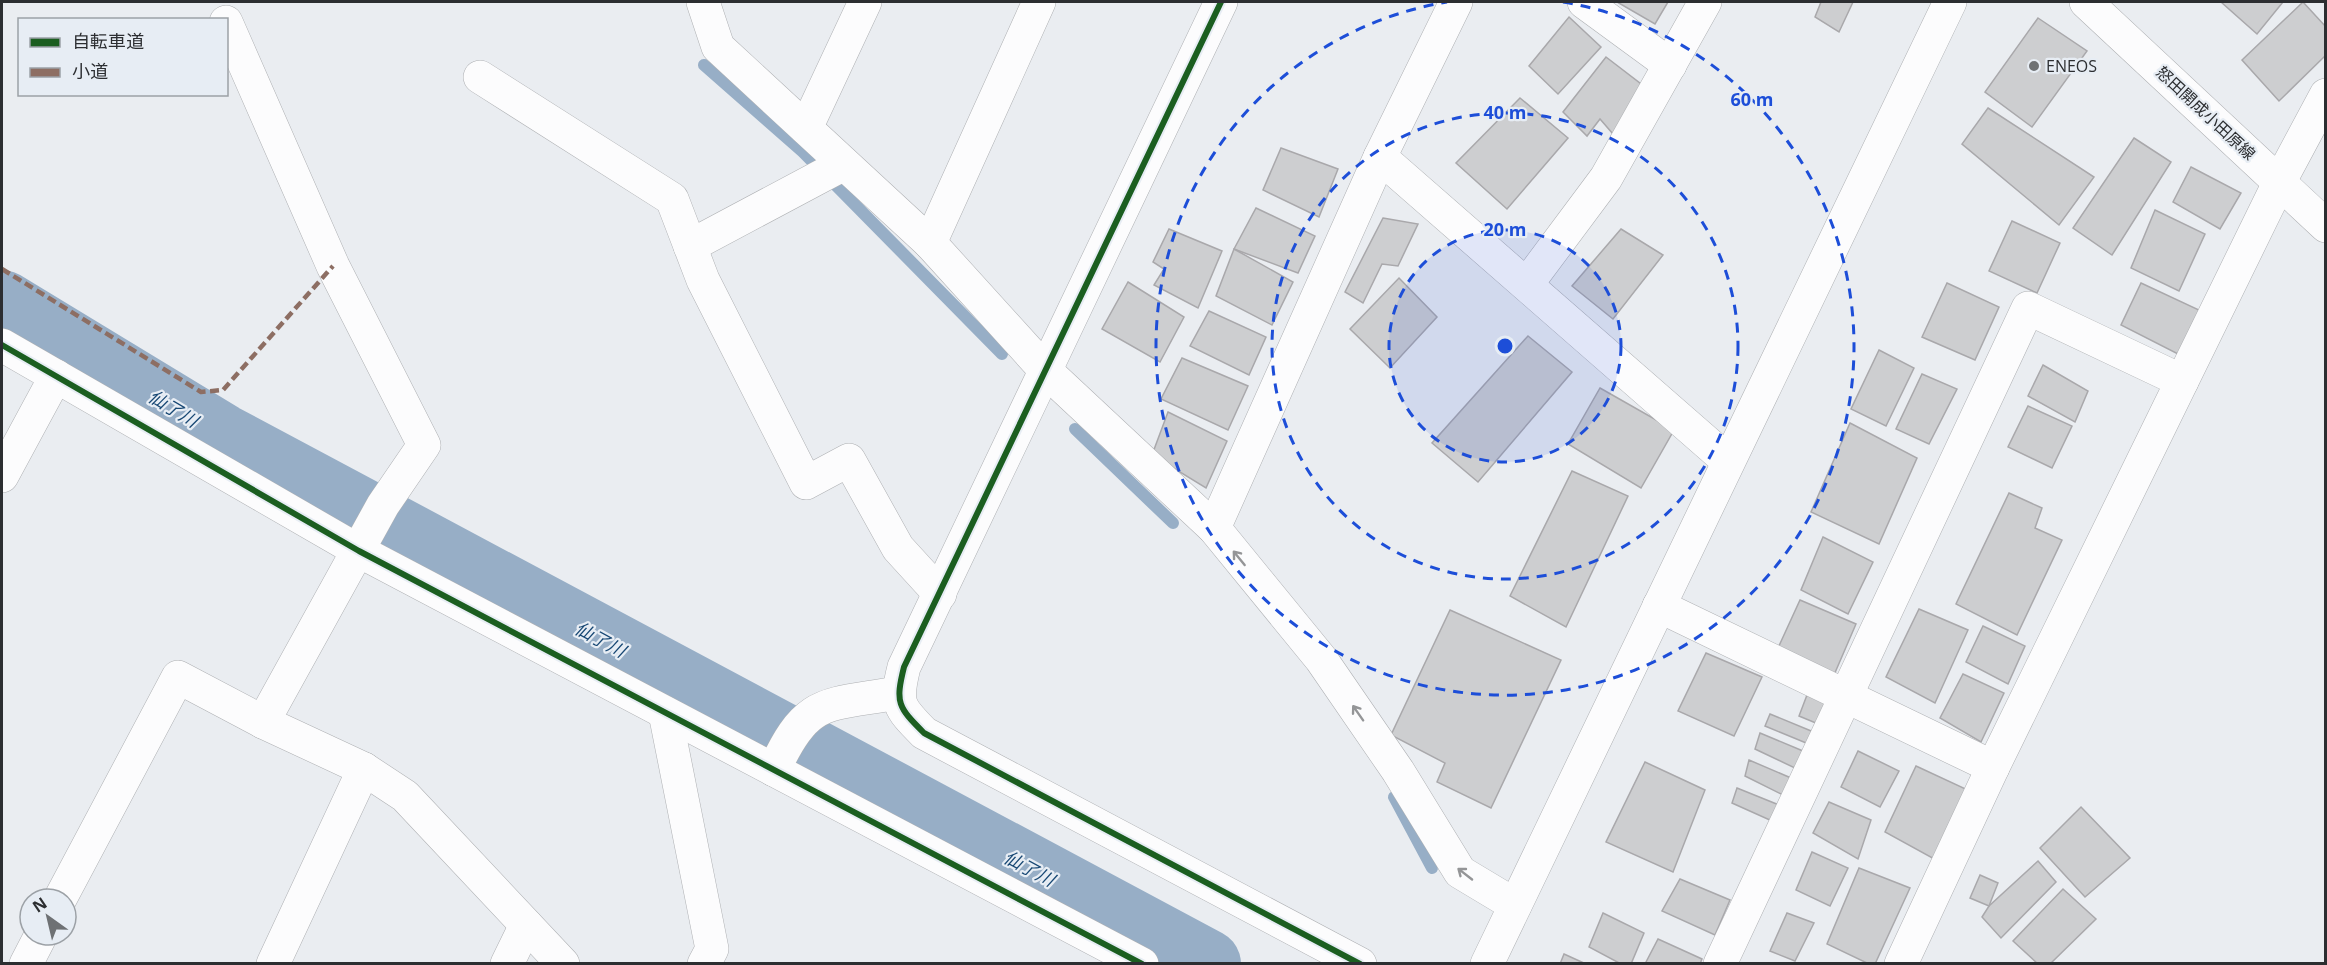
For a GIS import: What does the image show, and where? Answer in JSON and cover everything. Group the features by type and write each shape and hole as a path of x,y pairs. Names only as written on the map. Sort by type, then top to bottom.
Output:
{"street":[{"path":"218,2 225,18"},
{"path":"703,2 718,47 930,243 1047,372 1214,528 1321,659 1398,771 1460,872 1515,905"},
{"path":"806,128 865,2"},
{"path":"930,243 1038,2"},
{"path":"1221,2 1047,372 904,667 897,693 905,714 924,733 1360,963"},
{"path":"1214,528 1380,157 1456,2"},
{"path":"1584,2 1670,65"},
{"path":"1527,284 1606,178 1705,2"},
{"path":"1487,963 1950,2"},
{"name":"怒田開成小田原線","path":"2086,2 2325,226"},
{"path":"228,26 333,266 424,445 383,505 263,722"},
{"path":"480,77 672,199 702,280 806,483 849,460 898,548 940,594"},
{"path":"1901,963 1993,767 2280,182 2325,95"},
{"path":"1380,157 1728,460"},
{"path":"690,246 842,164"},
{"path":"1720,963 2028,308 2182,381"},
{"path":"2,345 363,542 665,713 776,765 1142,963"},
{"path":"6,467 56,376"},
{"path":"1659,606 1993,767"},
{"path":"66,887 178,677 263,722 364,769 405,796 563,963"},
{"path":"776,765 796,728 810,713 827,706 897,693"},
{"path":"665,713 711,949 704,963"},
{"path":"273,963 364,769"},
{"path":"507,963 526,925"},
{"path":"26,963 35,947"}],"building":[{"path":"1617,2 1668,2 1655,24"},
{"path":"1821,2 1853,2 1839,32 1815,17"},
{"path":"2221,2 2283,2 2257,34"},
{"path":"2303,2 2326,27 2326,55 2279,101 2242,60"},
{"path":"1569,17 1601,47 1558,94 1529,66"},
{"path":"2038,18 2087,51 2032,127 1985,92"},
{"path":"1606,57 1645,87 1613,134 1600,119 1587,136 1563,112"},
{"path":"1520,98 1568,138 1507,209 1456,163"},
{"path":"1988,108 2094,177 2059,225 1962,144"},
{"path":"2134,138 2171,162 2112,255 2073,228"},
{"path":"1281,148 1338,169 1319,217 1263,190"},
{"path":"2191,167 2241,193 2220,229 2173,202"},
{"path":"1256,208 1315,236 1298,273 1234,249"},
{"path":"2155,210 2205,234 2179,291 2131,268"},
{"path":"1383,218 1418,224 1398,266 1382,264 1363,303 1345,292"},
{"path":"2012,221 2060,243 2037,293 1989,271"},
{"path":"1169,229 1222,251 1198,308 1154,285 1164,269 1153,262"},
{"path":"1621,229 1663,255 1613,319 1572,286"},
{"path":"1234,249 1293,282 1272,325 1216,296"},
{"path":"1399,278 1437,317 1390,368 1350,329"},
{"path":"1128,282 1184,317 1160,362 1102,329"},
{"path":"1947,283 1999,307 1975,360 1922,337"},
{"path":"2141,283 2199,310 2178,354 2121,325"},
{"path":"1209,311 1266,337 1249,375 1190,346"},
{"path":"1528,336 1572,372 1478,482 1432,443"},
{"path":"1879,350 1914,368 1886,426 1851,409"},
{"path":"1182,358 1248,386 1228,430 1161,399"},
{"path":"2043,365 2088,391 2075,422 2028,396"},
{"path":"1922,374 1957,389 1929,444 1896,429"},
{"path":"1600,388 1674,430 1641,488 1568,444"},
{"path":"2028,406 2072,426 2052,468 2008,447"},
{"path":"1168,412 1227,441 1206,488 1152,455"},
{"path":"1850,423 1917,458 1879,544 1811,512"},
{"path":"1572,471 1628,496 1566,627 1510,596"},
{"path":"2009,493 2042,508 2035,528 2062,540 2017,635 1956,604"},
{"path":"1823,537 1873,562 1848,614 1801,590"},
{"path":"1800,600 1856,624 1834,675 1778,648"},
{"path":"1919,609 1968,630 1935,703 1886,677"},
{"path":"1450,610 1561,660 1491,808 1437,782 1445,763 1391,735"},
{"path":"1983,626 2025,646 2008,684 1966,662"},
{"path":"1706,653 1762,677 1734,736 1678,711"},
{"path":"1963,674 2004,693 1981,742 1940,718"},
{"path":"1807,695 1829,705 1823,726 1799,716"},
{"path":"1770,714 1816,733 1811,745 1765,726"},
{"path":"1760,733 1803,751 1797,769 1755,749"},
{"path":"1858,751 1899,771 1880,807 1841,787"},
{"path":"1749,760 1791,778 1785,796 1745,776"},
{"path":"1645,762 1705,790 1673,872 1606,842"},
{"path":"1916,766 1970,791 1936,860 1885,832"},
{"path":"1737,788 1779,805 1772,821 1732,803"},
{"path":"1829,802 1871,820 1858,859 1813,833"},
{"path":"2081,807 2130,858 2085,897 2040,848"},
{"path":"1812,852 1848,868 1830,906 1796,890"},
{"path":"2038,861 2056,882 2001,938 1982,917 1989,906"},
{"path":"1859,868 1910,888 1875,964 1869,964 1827,944"},
{"path":"1980,875 1998,883 1989,906 1970,898"},
{"path":"1680,879 1730,900 1715,935 1662,911"},
{"path":"2063,889 2096,919 2050,964 2038,964 2013,941"},
{"path":"1603,913 1644,933 1631,964 1621,964 1589,947"},
{"path":"1787,913 1814,923 1795,961 1770,951"},
{"path":"1658,939 1702,959 1700,964 1645,964"},
{"path":"1564,954 1586,964 1560,964"}],"waterway":[{"path":"704,65 803,152 1002,354"},
{"name":"仙了川","path":"2,305 221,438 1206,964"},
{"path":"1075,429 1173,523"},
{"path":"1394,797 1432,868"}],"marked path":[{"path":"2,269 201,392 223,390 333,266"}],"cycle path":[{"path":"1221,2 904,667 900,689 901,704 909,717 924,733 1360,964"},
{"path":"2,345 359,551 1142,964"}],"place":[{"name":"ENEOS","path":"2034,66"}]}
